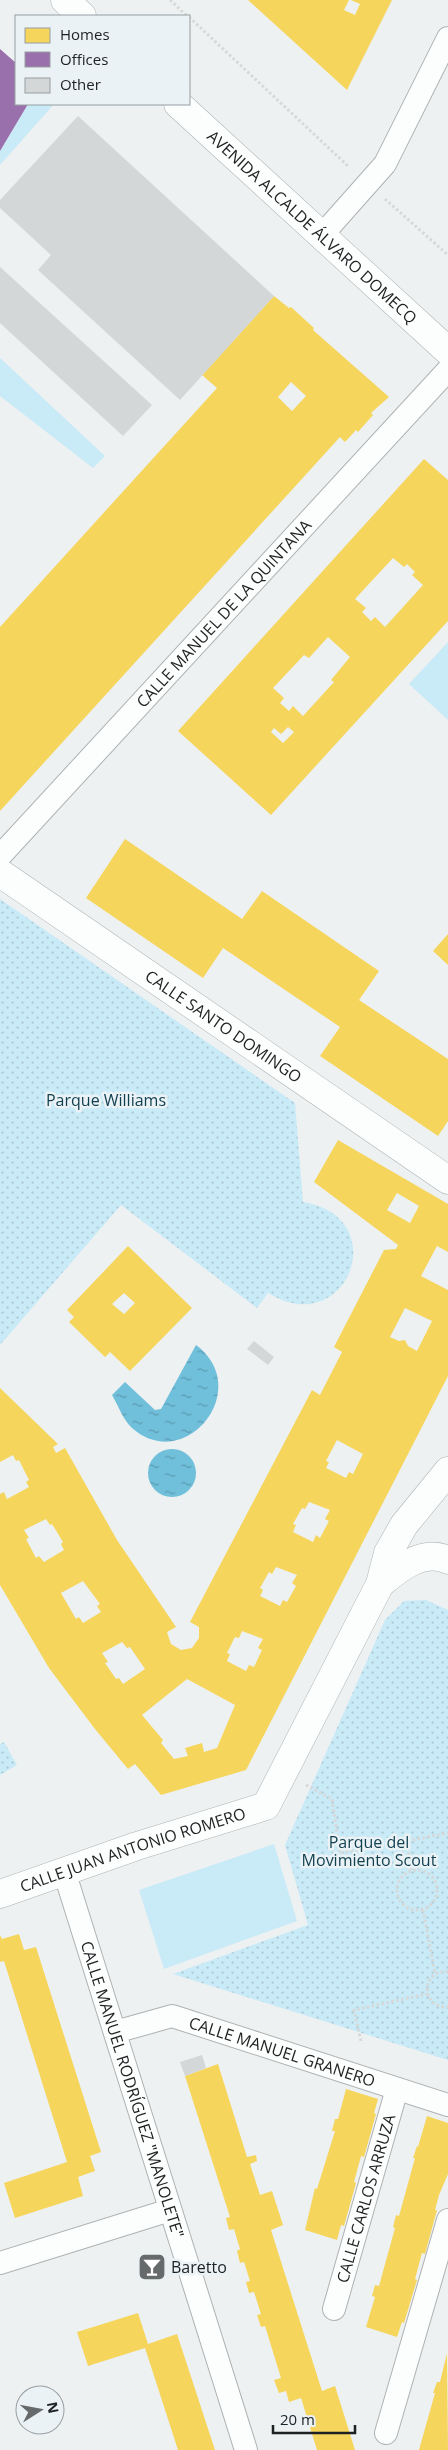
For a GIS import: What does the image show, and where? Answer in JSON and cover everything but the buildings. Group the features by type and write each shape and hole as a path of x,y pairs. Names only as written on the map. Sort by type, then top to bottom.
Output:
{"street":[{"path":"65,0 81,15"},
{"path":"322,235 385,164 448,38"},
{"name":"AVENIDA ALCALDE ÁLVARO DOMECQ","path":"179,105 448,351"},
{"name":"CALLE MANUEL DE LA QUINTANA","path":"0,856 448,370"},
{"name":"CALLE SANTO DOMINGO","path":"0,873 448,1180"},
{"path":"283,1774 380,1584 388,1553 404,1525 448,1471"},
{"path":"380,1584 402,1565 421,1558 445,1557"},
{"name":"CALLE JUAN ANTONIO ROMERO","path":"0,1894 64,1871 266,1806 283,1774"},
{"name":"CALLE MANUEL RODRÍGUEZ \"MANOLETE\"","path":"64,1871 246,2450"},
{"name":"CALLE MANUEL GRANERO","path":"115,2032 172,2016 448,2105"},
{"name":"CALLE CARLOS ARRUZA","path":"334,2309 397,2089"},
{"path":"0,2264 170,2210"},
{"path":"386,2433 448,2220"}],"path":[{"path":"170,0 186,15"},
{"path":"190,19 352,170"},
{"path":"384,198 448,255"},
{"path":"283,1774 332,1799 340,1853 448,1833"},
{"path":"407,1841 411,1870"},
{"path":"411,1870 425,1871 436,1882 438,1889 436,1899 423,1910 413,1910 406,1907 398,1896 398,1883 411,1870"},
{"path":"423,1910 435,1973"},
{"path":"448,1972 435,1973 427,1983 427,1994 436,2005 448,2008"},
{"path":"361,2041 354,2010 427,1994"}],"green space":[{"path":"27,105 53,105 0,165 0,151"},
{"path":"0,358 105,456 93,468 0,396"},
{"path":"448,642 448,720 409,684"},
{"name":"Parque Williams","path":"0,899 295,1103 303,1202 331,1212 347,1229 353,1250 350,1272 338,1290 320,1302 296,1304 268,1293 257,1308 121,1205 0,1345"},
{"name":"Parque del Movimiento Scout","path":"426,1600 448,1610 448,2060 173,1974 308,1925 285,1845 385,1620 404,1601"},
{"path":"4,1742 17,1765 0,1775 0,1744"},
{"path":"274,1844 297,1921 164,1969 139,1890"}],"water":[{"path":"196,1345 212,1363 218,1383 216,1403 206,1421 191,1434 173,1441 152,1440 132,1428 112,1395 125,1382 155,1410 161,1409"},
{"path":"172,1449 181,1451 189,1456 194,1464 196,1473 194,1482 189,1490 181,1495 172,1497 163,1495 155,1490 150,1482 148,1473 150,1464 155,1456 163,1451"}],"place":[{"name":"Baretto","path":"152,2267"}]}
